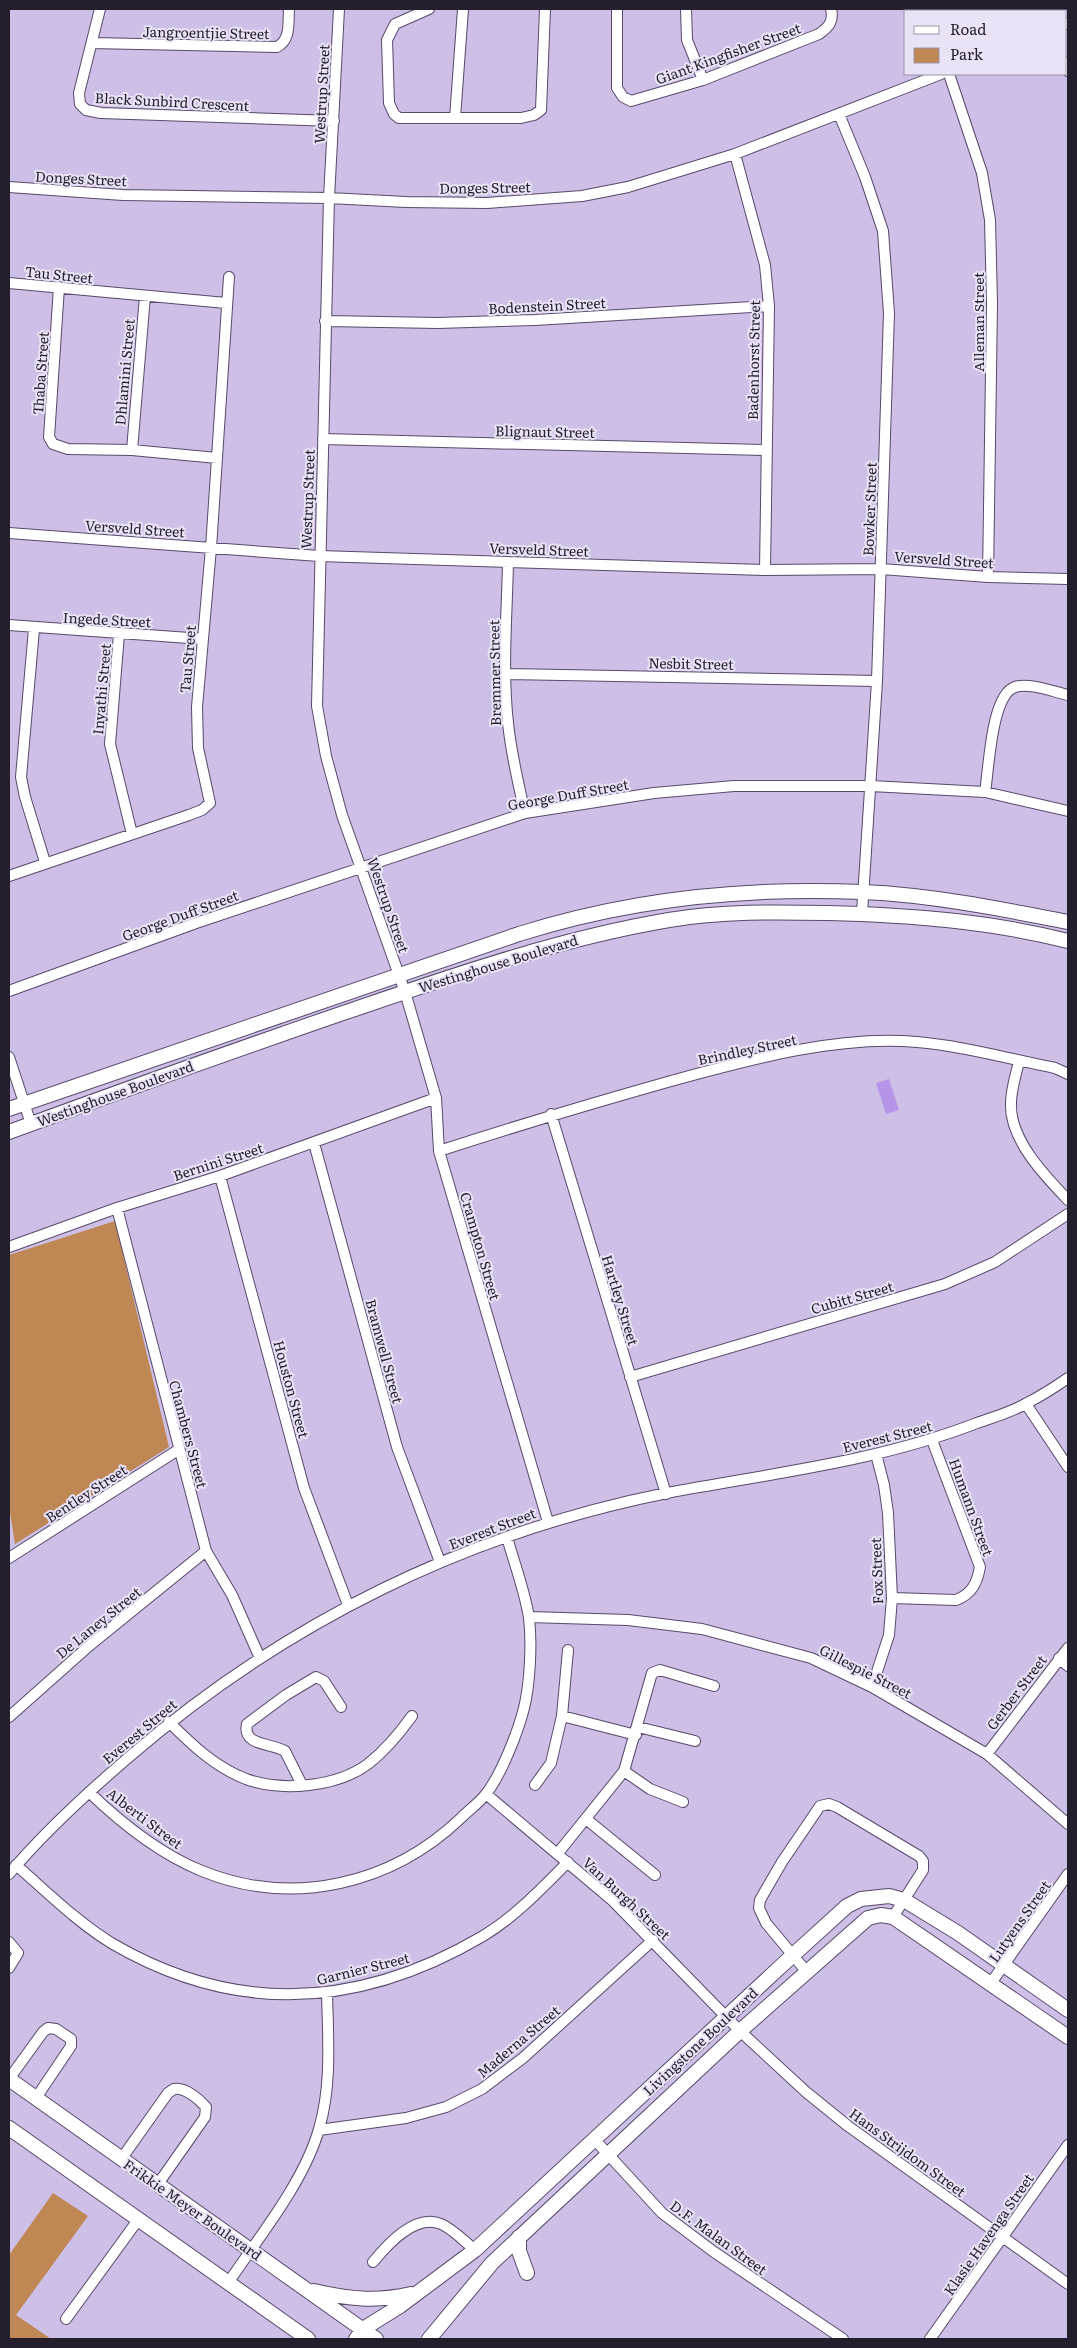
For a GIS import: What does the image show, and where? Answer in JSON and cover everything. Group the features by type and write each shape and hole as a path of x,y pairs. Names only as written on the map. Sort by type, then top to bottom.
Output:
{"street":[{"name":"Black Sunbird Crescent","path":"100,9 79,93 80,104 86,110 101,113 334,121"},
{"name":"Jangroentjie Street","path":"92,43 277,47 285,41 288,34 289,9"},
{"name":"Westrup Street","path":"339,9 329,198 325,321 317,706 320,729 342,815 399,977"},
{"path":"429,9 395,24 387,40 389,103 394,114 399,118 521,118 539,112 545,9"},
{"path":"455,118 463,9"},
{"name":"Giant Kingfisher Street","path":"617,9 617,80 619,93 630,101 703,80 819,34 830,24 832,11"},
{"path":"686,9 687,40 703,80"},
{"name":"Donges Street","path":"9,187 123,195 329,198 406,202 487,203 572,197 628,187 734,154 938,75"},
{"name":"Alleman Street","path":"950,75 982,173 990,228 992,303 988,577"},
{"name":"Bowker Street","path":"839,114 865,177 883,231 889,313 877,681 862,913"},
{"name":"Badenhorst Street","path":"734,154 765,265 769,306 765,450 765,570"},
{"name":"Tau Street","path":"9,876 189,815 202,810 210,803 196,732 211,548 229,277"},
{"name":"Tau Street","path":"9,283 226,303"},
{"name":"Thaba Street","path":"60,287 49,438 53,444 68,449 132,450"},
{"name":"Dhlamini Street","path":"132,450 145,296"},
{"name":"Bodenstein Street","path":"325,321 438,323 536,320 769,306"},
{"name":"Blignaut Street","path":"323,439 765,450"},
{"path":"132,450 217,458"},
{"name":"Versveld Street","path":"9,533 319,556 765,570 881,569 988,577 1068,579"},
{"name":"Bremmer Street","path":"508,562 505,674 512,755 525,813"},
{"name":"Ingede Street","path":"9,625 34,629 203,638"},
{"path":"34,629 22,777 25,797 46,862"},
{"name":"Inyathi Street","path":"119,634 110,744 132,834"},
{"name":"Nesbit Street","path":"505,674 877,681"},
{"path":"986,792 996,715 1006,693 1015,687 1029,686 1068,695"},
{"name":"George Duff Street","path":"9,991 196,923 525,813 693,789 734,786 871,786 986,792 1068,811"},
{"name":"Westinghouse Boulevard","path":"9,1109 526,932 614,910 699,898 758,893 863,892 950,901 1068,922"},
{"name":"Westinghouse Boulevard","path":"9,1132 405,992 540,948 669,920 752,913 862,913 961,921 1068,940"},
{"name":"Crampton Street","path":"399,977 436,1098 439,1151 548,1522"},
{"name":"Brindley Street","path":"439,1151 551,1114 727,1066 792,1052 857,1043 916,1042 957,1048 1055,1068 1068,1074"},
{"path":"9,1057 31,1124"},
{"path":"1019,1061 1011,1102 1016,1130 1044,1175 1068,1200"},
{"name":"Bernini Street","path":"9,1247 117,1208 220,1176 436,1098"},
{"name":"Hartley Street","path":"551,1114 666,1494"},
{"name":"Bramwell Street","path":"314,1143 397,1448 440,1562"},
{"name":"Houston Street","path":"220,1176 304,1488 348,1605"},
{"name":"Chambers Street","path":"117,1208 178,1450 206,1551 232,1595 260,1658"},
{"name":"Cubitt Street","path":"630,1376 945,1284 995,1262 1068,1214"},
{"name":"Everest Street","path":"9,1874 89,1792 169,1722 260,1658 348,1605 440,1562 548,1522 666,1494 825,1467 932,1440 1026,1404 1068,1378"},
{"path":"1026,1404 1068,1467"},
{"name":"Humann Street","path":"892,1598 956,1600 969,1592 978,1578 980,1567 932,1440"},
{"name":"Bentley Street","path":"9,1558 178,1450"},
{"name":"Fox Street","path":"872,1687 890,1635 892,1598 888,1513 884,1485 876,1454"},
{"name":"Alberti Street","path":"89,1792 108,1810 166,1853 202,1872 260,1886 293,1888 330,1886 379,1873 442,1836 486,1794 510,1749 524,1707 530,1655 529,1617 507,1538"},
{"name":"De Laney Street","path":"9,1717 90,1645 206,1551"},
{"name":"Gillespie Street","path":"529,1617 628,1620 702,1629 811,1658 872,1687 987,1754 1068,1824"},
{"name":"Gerber Street","path":"987,1754 1068,1648"},
{"path":"535,1785 551,1763 562,1716 568,1650"},
{"path":"1059,1658 1068,1666"},
{"path":"558,1853 624,1770 637,1731 651,1675 660,1670 714,1686"},
{"path":"302,1785 285,1751 250,1739 247,1733 247,1724 286,1695 316,1678 324,1681 341,1707"},
{"path":"169,1722 200,1752 246,1779 268,1784 302,1785 335,1779 366,1765 390,1745 412,1716"},
{"path":"562,1716 694,1741"},
{"path":"624,1770 650,1789 683,1802"},
{"name":"Van Burgh Street","path":"486,1794 558,1853 653,1940 740,2031"},
{"path":"806,1971 760,1915 760,1900 782,1862 820,1806 829,1804 919,1856 923,1861 923,1870 893,1917 1068,2037"},
{"path":"586,1819 655,1876"},
{"name":"Garnier Street","path":"16,1865 90,1928 112,1943 155,1966 238,1990 287,1996 327,1993 408,1973 484,1935 534,1896 568,1862"},
{"name":"Lutyens Street","path":"991,1983 1068,1874"},
{"name":"Livingstone Boulevard","path":"359,2334 475,2250 792,1956 847,1906 861,1899 889,1896 904,1900 958,1933 1068,2010"},
{"name":"Livingstone Boulevard","path":"429,2339 438,2333 492,2263 740,2031 868,1918 881,1915 893,1917"},
{"name":"Maderna Street","path":"319,2130 406,2118 446,2107 482,2089 523,2058 653,1940"},
{"path":"9,1942 18,1953 9,1968"},
{"path":"228,2283 293,2188 319,2130 328,2079 327,1993"},
{"path":"9,2079 43,2032 48,2028 56,2029 70,2040 71,2046 36,2098"},
{"name":"Hans Strijdom Street","path":"740,2031 806,2092 848,2126 1068,2284"},
{"name":"Frikkie Meyer Boulevard","path":"9,2079 308,2290 359,2334 376,2339"},
{"path":"122,2158 168,2093 174,2089 184,2090 202,2102 206,2107 205,2118 158,2184"},
{"path":"9,2128 308,2339"},
{"name":"D.F. Malan Street","path":"594,2139 662,2213 714,2252 843,2339"},
{"name":"Klasie Havenga Street","path":"930,2339 1068,2145"},
{"path":"66,2319 138,2220"},
{"path":"373,2262 408,2228 426,2223 443,2225 475,2250"},
{"path":"519,2237 519,2251 528,2272"},
{"path":"308,2290 369,2300 388,2300 418,2292"}],"green space":[{"path":"115,1221 169,1447 15,1544 9,1506 9,1255"},
{"path":"53,2193 88,2216 16,2315 51,2339 9,2339 9,2255"}],"shaded area":[{"path":"889,1079 899,1110 886,1114 876,1083"}]}
